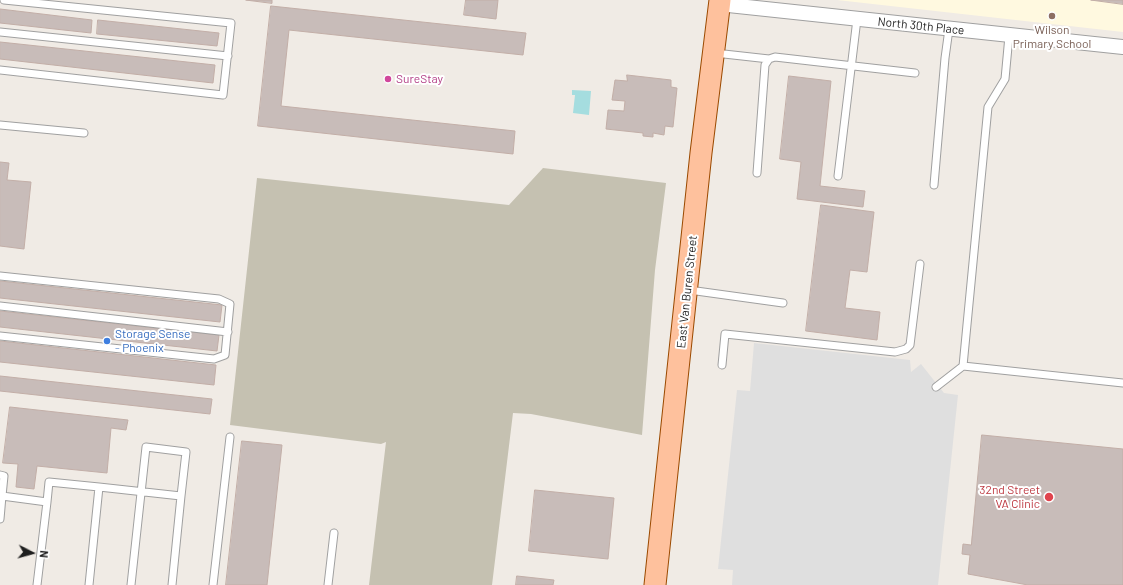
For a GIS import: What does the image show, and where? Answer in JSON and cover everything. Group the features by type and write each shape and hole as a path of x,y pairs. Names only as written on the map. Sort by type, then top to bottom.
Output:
{"main road":[{"name":"East Van Buren Street","path":"655,585 686,290 719,2"}],"street":[{"name":"North 30th Place","path":"719,2 1009,36 1123,47"}],"lane":[{"path":"0,70 223,96 232,23 4,0"},
{"path":"838,176 857,19"},
{"path":"934,185 945,58 949,29"},
{"path":"0,32 228,56"},
{"path":"963,366 988,107 1005,79 1009,36"},
{"path":"713,53 769,59 775,57 915,73"},
{"path":"757,173 765,65 769,59"},
{"path":"0,124 84,132"},
{"path":"722,365 725,334 895,352 906,349 910,344 920,264"},
{"path":"0,276 219,299 230,304 225,355 214,358 0,336"},
{"path":"686,290 782,303"},
{"path":"0,306 228,332"},
{"path":"936,387 963,366 1123,383"},
{"path":"213,585 230,437"},
{"path":"131,585 140,491 146,447 186,452 172,585"},
{"path":"0,475 4,476 0,519"},
{"path":"37,585 49,482 181,496"},
{"path":"89,585 99,487"},
{"path":"2,496 47,502"},
{"path":"328,585 334,533"}],"shaded area":[{"name":"Wilson Primary School","path":"837,0 1123,0 1123,32"},
{"path":"543,168 666,183 655,270 642,435 531,414 513,413 492,585 369,585 386,442 381,444 230,425 257,178 509,205"},
{"path":"754,343 910,360 911,372 921,364 944,393 958,395 938,585 732,585 733,570 718,569 737,390 750,391"}],"water":[{"path":"572,90 591,91 589,115 573,113 575,95 572,95"}],"building":[{"path":"246,0 272,0 272,3"},
{"path":"466,0 498,0 496,19 464,15"},
{"path":"1091,0 1123,0 1123,4"},
{"path":"271,6 526,33 523,55 289,30 281,106 515,131 513,154 258,126"},
{"path":"0,9 92,20 91,33 0,23"},
{"path":"98,20 219,33 217,46 97,34"},
{"path":"0,42 215,65 213,83 0,59"},
{"path":"627,75 671,80 671,87 677,88 673,127 665,126 664,135 653,133 653,137 643,136 643,133 606,129 608,110 624,111 625,101 612,100 615,80 627,81"},
{"path":"789,76 831,81 820,186 865,191 863,207 797,199 801,162 780,159"},
{"path":"0,162 9,163 7,180 31,182 24,249 0,246"},
{"path":"821,205 874,212 867,272 850,270 845,308 880,312 877,340 806,331"},
{"path":"0,281 222,305 220,322 0,298"},
{"path":"0,311 219,335 217,351 0,327"},
{"path":"0,341 216,365 214,385 0,362"},
{"path":"0,376 212,399 210,414 0,391"},
{"path":"10,407 128,420 126,430 111,428 107,473 37,466 34,489 16,487 18,464 3,463"},
{"name":"32nd Street VA Clinic","path":"982,435 1123,449 1123,585 1028,585 968,574 970,555 962,554 963,544 971,545"},
{"path":"242,441 282,445 267,585 226,585"},
{"path":"535,490 614,498 608,559 529,551"},
{"path":"517,576 554,580 553,585 516,585"}],"place":[{"name":"Wilson Primary School","path":"1052,16"},
{"name":"SureStay","path":"388,79"},
{"name":"Storage Sense - Phoenix","path":"107,341"},
{"name":"32nd Street VA Clinic","path":"1049,497"}]}
